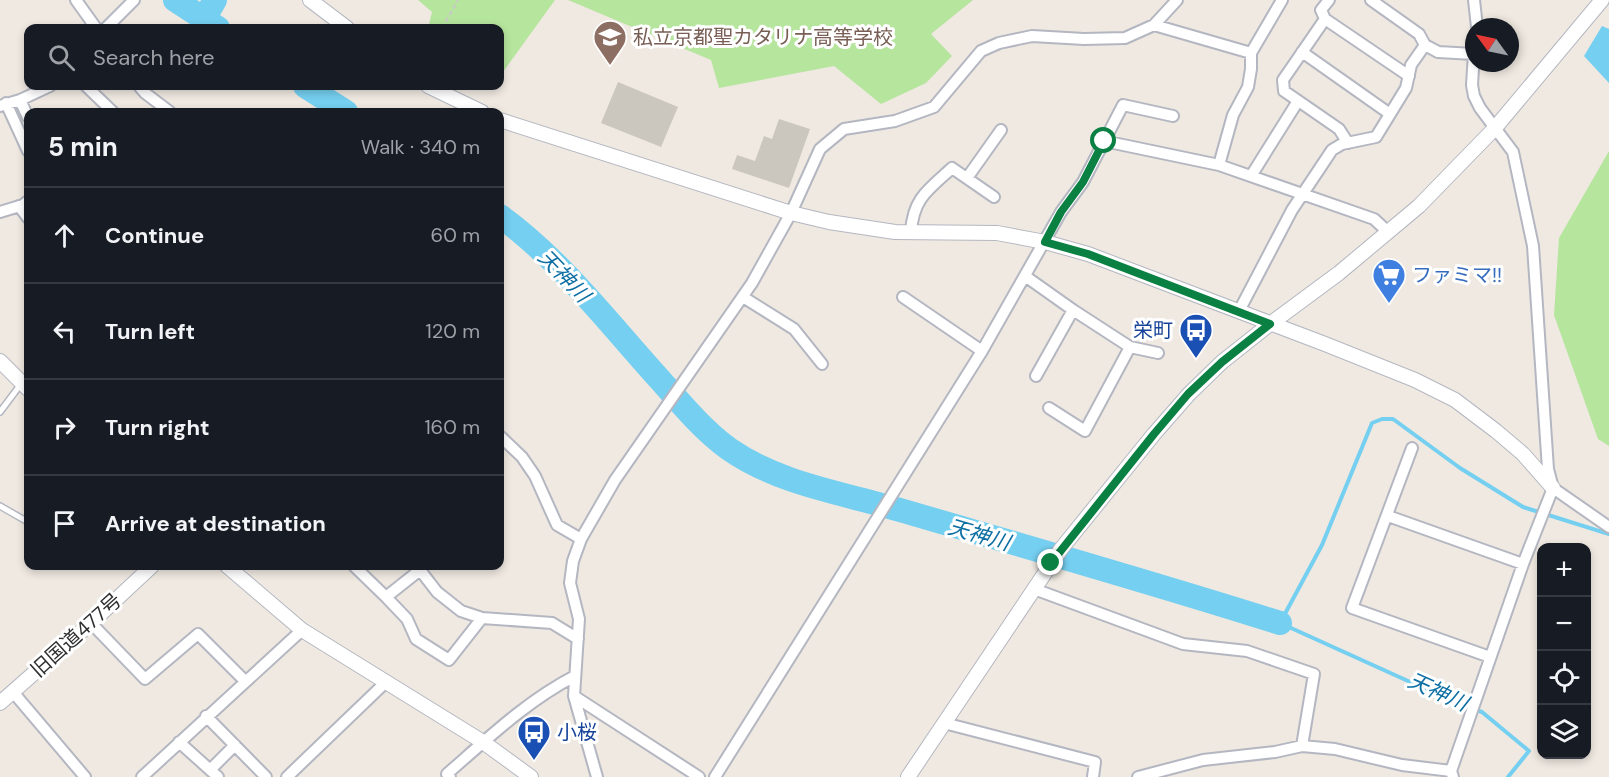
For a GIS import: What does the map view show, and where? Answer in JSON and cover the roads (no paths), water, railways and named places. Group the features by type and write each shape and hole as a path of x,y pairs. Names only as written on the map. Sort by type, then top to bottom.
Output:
{"street":[{"path":"76,0 93,24"},
{"path":"110,24 134,0"},
{"path":"310,0 342,24"},
{"path":"597,777 574,696 579,618 570,583 573,561 581,539 615,480 742,297 790,213 820,149 843,129 895,121 934,107 981,51 999,43 1032,36 1084,39 1125,38 1154,25 1177,0"},
{"path":"1219,165 1233,115 1248,87 1251,53 1282,0"},
{"path":"1329,0 1321,10 1325,19 1409,76"},
{"path":"1371,0 1419,34 1425,45 1438,52 1465,53"},
{"path":"1474,0 1476,18"},
{"path":"908,777 1061,549 1188,394 1222,362 1339,273 1419,206 1496,128 1602,0"},
{"path":"1325,19 1283,80 1284,91 1339,129 1348,143"},
{"path":"1154,25 1251,53"},
{"path":"1239,311 1292,210 1332,150 1348,143 1376,137 1406,88 1411,64 1425,45"},
{"path":"1302,52 1390,114"},
{"path":"1138,777 1203,760 1275,752 1302,746 1335,749 1452,774 1490,657 1553,488 1548,469 1533,246 1513,152 1480,108 1474,96 1473,72"},
{"path":"24,144 3,105 41,90"},
{"path":"90,90 109,108"},
{"path":"142,90 166,108"},
{"path":"436,90 474,108"},
{"path":"20,100 24,108"},
{"path":"1251,176 1298,100"},
{"path":"715,777 982,351 1061,212 1083,182 1123,105 1173,116"},
{"path":"504,121 790,213 864,228 911,232 997,233 1045,242 1088,254 1397,372 1455,400 1496,430 1523,454 1553,488 1609,527"},
{"path":"968,178 1001,130"},
{"path":"1104,141 1219,165 1374,219 1388,232"},
{"path":"911,232 912,213 923,194 952,168 994,197"},
{"path":"0,212 24,204"},
{"path":"1025,276 1072,310 1130,347 1158,353"},
{"path":"742,297 794,329 822,364"},
{"path":"903,297 982,351"},
{"path":"1036,376 1072,310"},
{"path":"1049,408 1085,430 1130,347"},
{"path":"0,361 24,385"},
{"path":"504,440 522,457 535,476 557,525 581,539"},
{"path":"1412,448 1352,608 1490,657"},
{"path":"1388,516 1523,564"},
{"name":"旧国道477号","path":"0,703 148,570"},
{"path":"232,570 302,630 483,742 531,777"},
{"path":"358,570 407,619 416,639 449,660 482,618"},
{"path":"386,597 417,570"},
{"path":"420,570 437,592 461,611 482,618 552,624 578,639"},
{"path":"1034,589 1183,645 1247,651 1314,674 1302,746"},
{"path":"91,623 145,679 198,634 244,681"},
{"path":"142,777 302,630"},
{"path":"450,777 447,774 483,742 552,688 575,676"},
{"path":"287,777 386,682"},
{"path":"13,692 85,777"},
{"path":"574,696 699,777"},
{"path":"206,716 266,777"},
{"path":"944,723 1095,762 1093,777"},
{"path":"179,742 214,774 235,746"}],"lane":[{"path":"0,412 24,387"},
{"path":"0,506 24,520"}],"water":[{"path":"1602,26 1609,29 1609,83 1584,56"}],"waterway":[{"name":"天神川","path":"175,0 212,24"},
{"path":"204,19 215,0"},
{"name":"天神川","path":"311,90 340,108"},
{"name":"天神川","path":"504,219 565,273 702,426 729,449 748,461 812,486 1043,551 1280,623"},
{"path":"1508,777 1529,751 1482,712 1461,705 1280,623 1322,545 1372,423 1382,419 1393,419 1460,468 1523,507 1609,534"}],"place":[{"name":"私立京都聖カタリナ高等学校","path":"610,66"},
{"name":"ファミマ!!","path":"1389,304"},
{"name":"栄町","path":"1196,359"},
{"name":"小桜","path":"534,761"}]}
